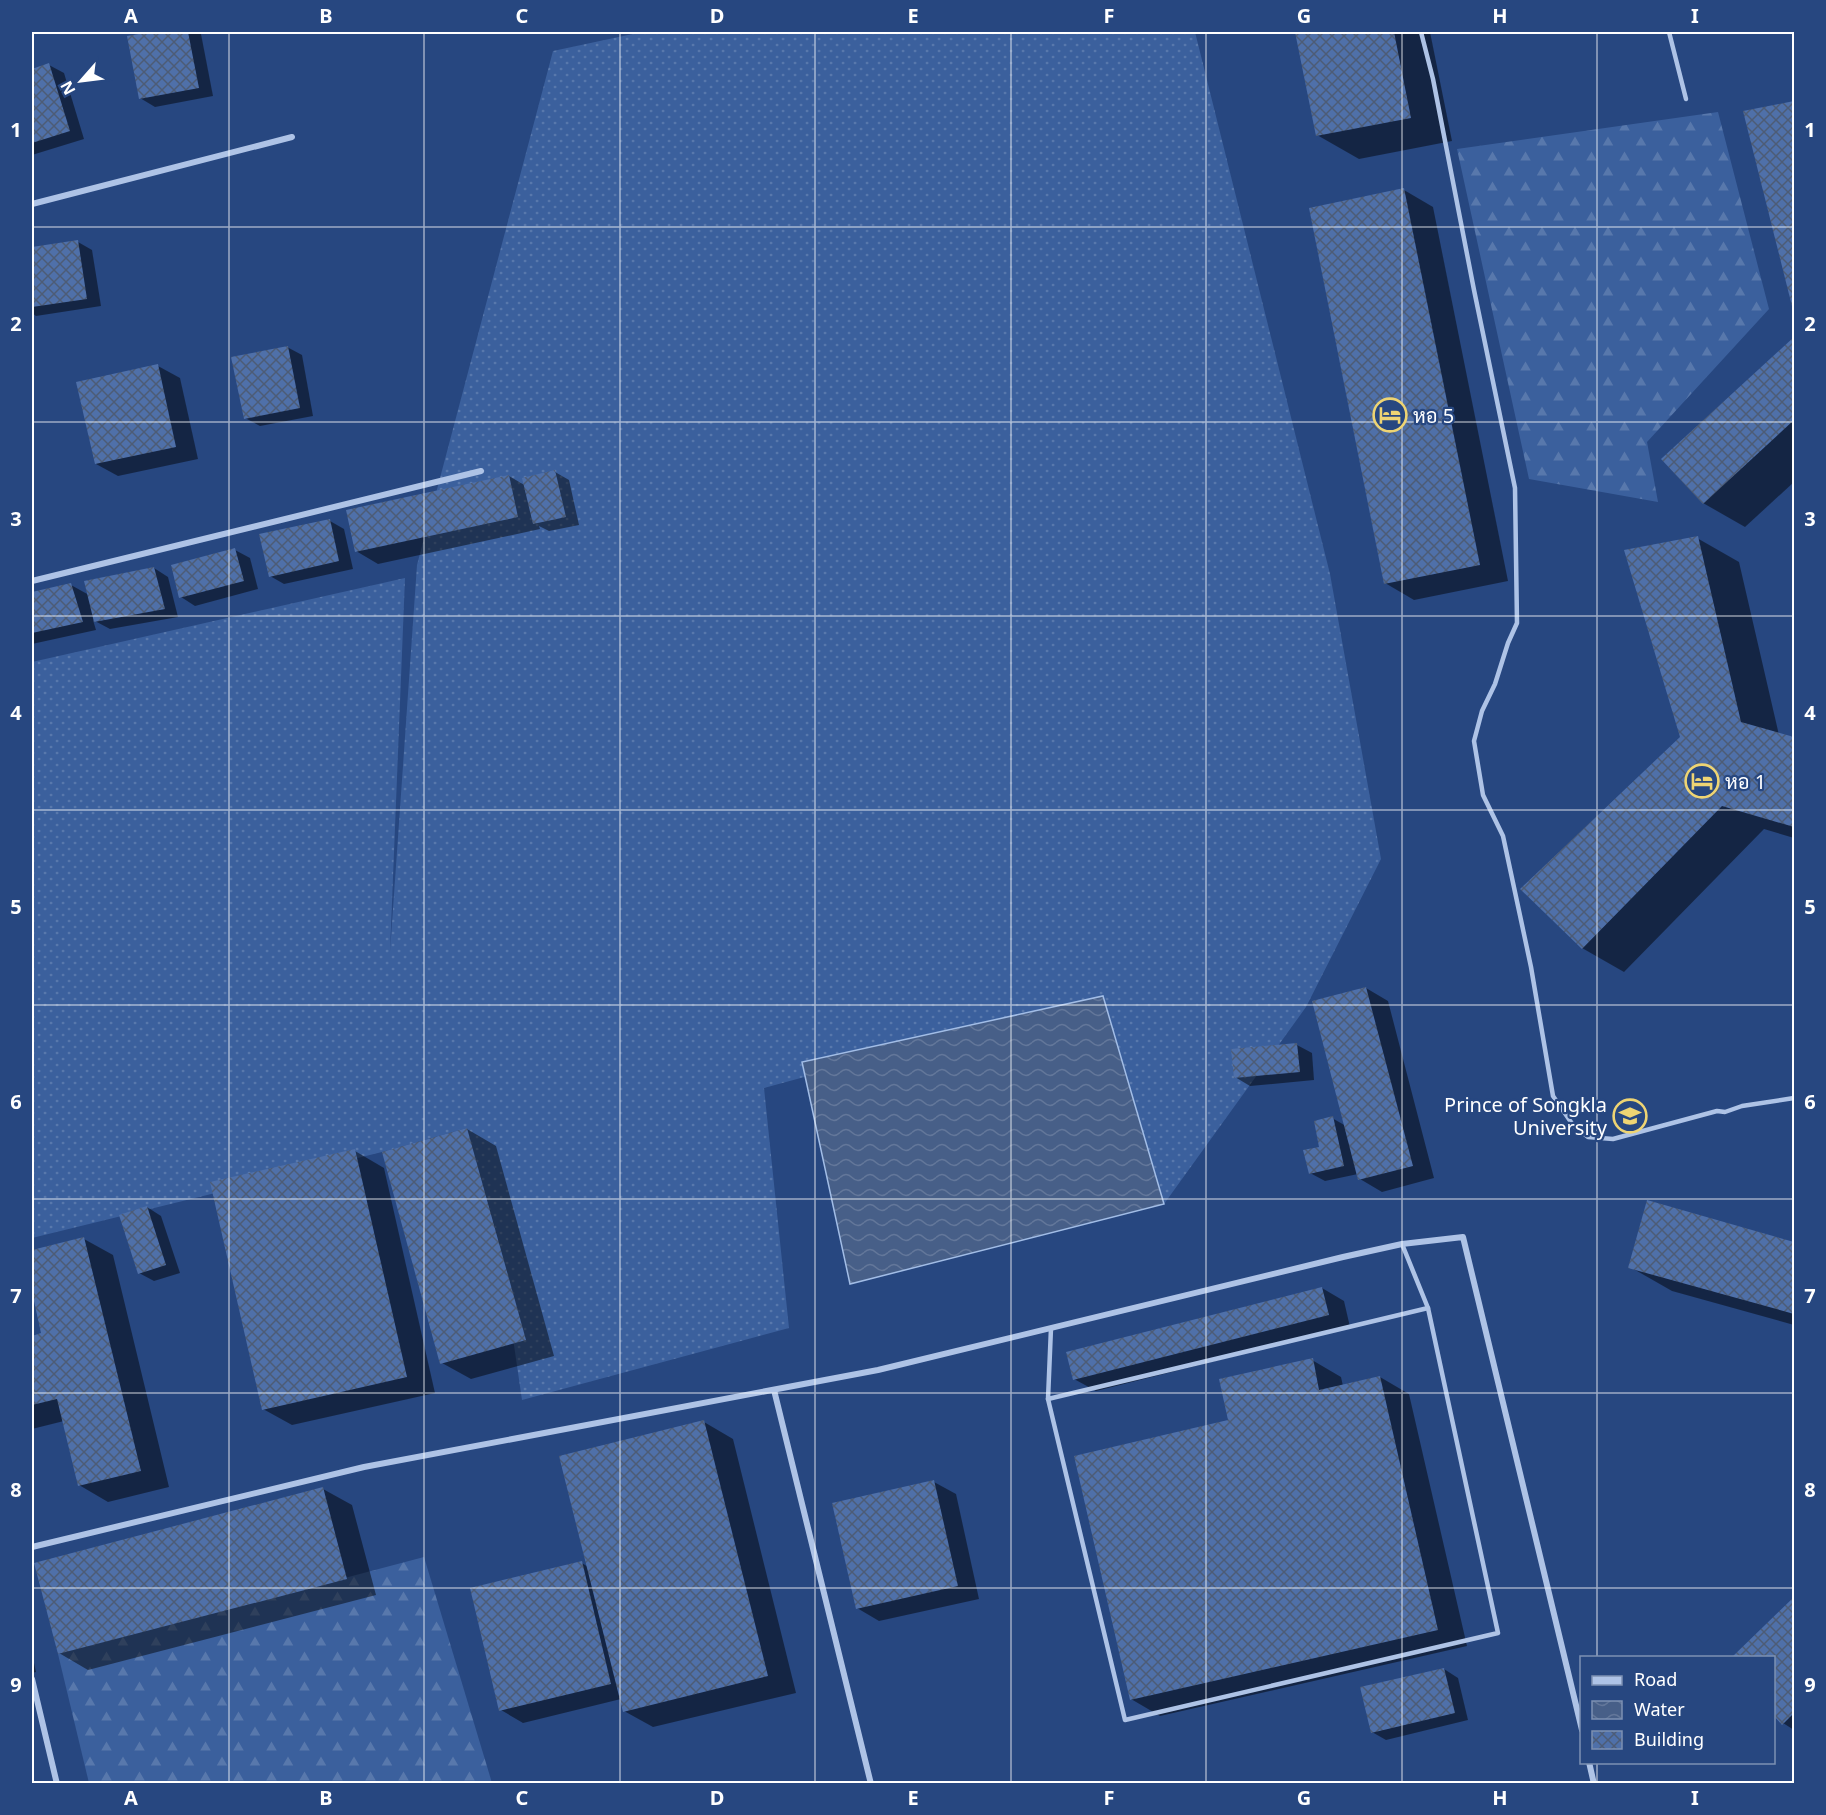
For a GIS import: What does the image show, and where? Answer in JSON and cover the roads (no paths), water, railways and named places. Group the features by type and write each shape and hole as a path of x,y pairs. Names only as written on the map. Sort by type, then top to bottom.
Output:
{"street":[{"path":"32,204 292,137"},
{"path":"32,581 481,471"},
{"path":"32,1547 364,1467 878,1370 1402,1245 1463,1237 1580,1726"},
{"path":"774,1390 872,1784"},
{"path":"32,1679 57,1784"},
{"path":"1589,1764 1594,1784"}],"lane":[{"path":"1421,32 1433,79 1515,488 1517,623 1495,684 1482,711 1474,741 1483,795 1503,836 1531,967 1554,1096 1573,1125 1588,1137 1613,1139 1718,1111 1725,1112 1743,1106 1794,1098"},
{"path":"1669,32 1686,99"},
{"path":"1051,1328 1048,1399 1125,1720 1498,1633 1428,1308 1402,1245"},
{"path":"1048,1399 1428,1308"}],"water":[{"path":"1103,996 1164,1204 850,1284 802,1062"}],"place":[{"name":"หอ 5","path":"1390,415"},
{"name":"หอ 1","path":"1702,781"},
{"name":"Prince of Songkla University","path":"1630,1116"}]}
